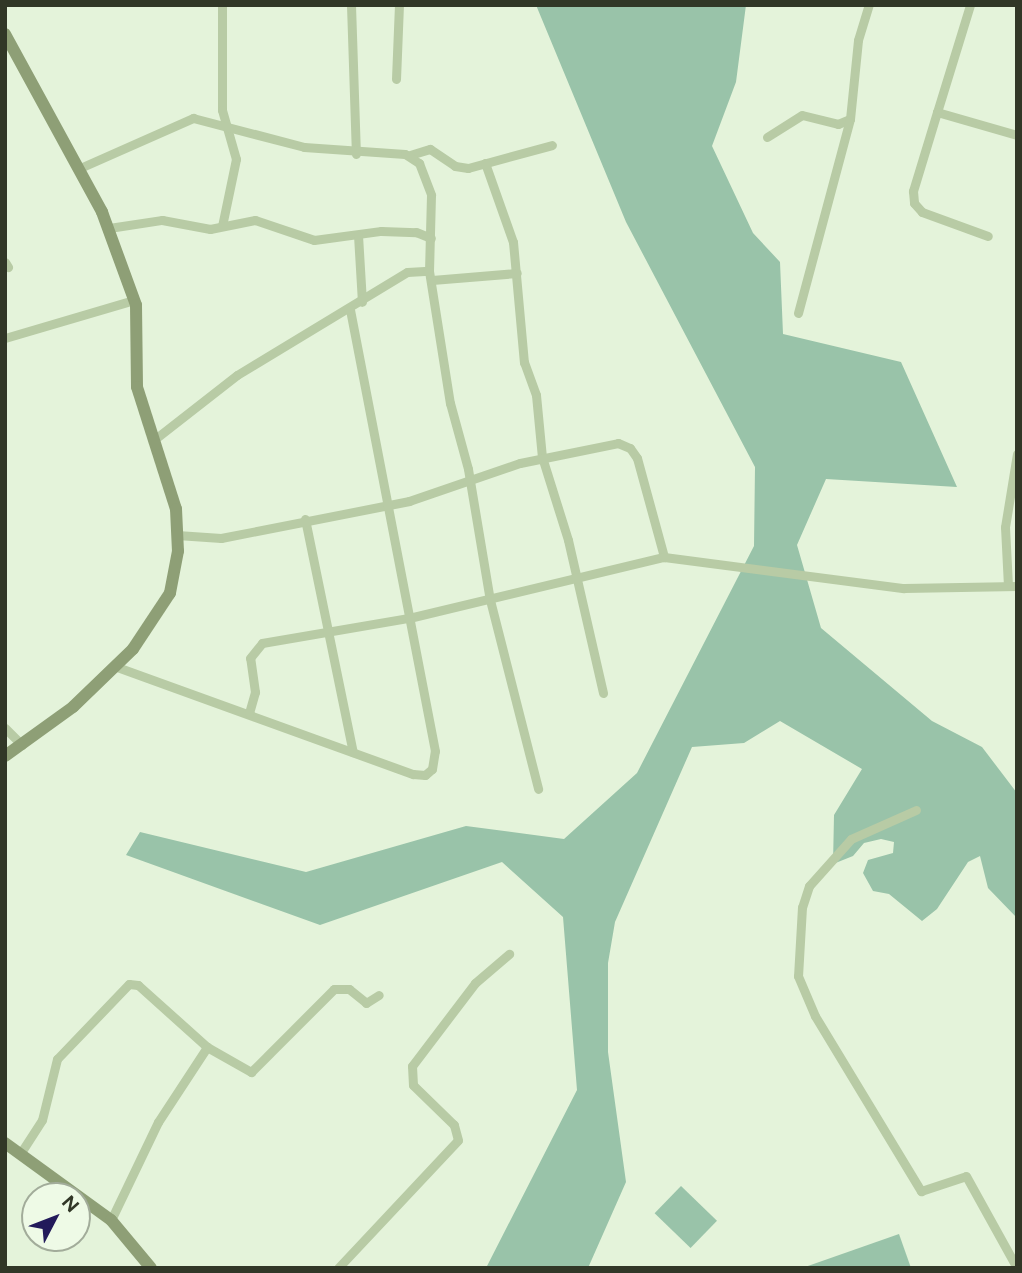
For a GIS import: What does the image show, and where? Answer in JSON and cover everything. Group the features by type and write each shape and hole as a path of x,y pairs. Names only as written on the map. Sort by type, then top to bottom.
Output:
{"street":[{"path":"222,5 223,127 236,164 225,197 222,226"},
{"path":"351,5 356,154"},
{"path":"396,79 399,5"},
{"path":"798,313 850,119 858,40 869,5"},
{"path":"970,5 912,197 922,212 988,236"},
{"path":"5,34 80,168 109,228 134,300 137,387 176,509 177,535 170,593 117,667 5,756"},
{"path":"937,112 1017,135"},
{"path":"767,137 802,115 838,124 850,119"},
{"path":"80,168 181,121 201,119 304,147 356,154 410,155 430,149 460,168 552,145"},
{"path":"410,155 426,175 431,238 430,276 450,402 469,482 490,600 538,789"},
{"path":"485,163 500,194 517,274 524,362 536,395 542,457 578,578 603,694"},
{"path":"109,228 162,220 201,229 255,220 314,240 403,231 431,238"},
{"path":"358,235 362,302"},
{"path":"155,439 237,375 350,310 407,272 430,276 517,274"},
{"path":"5,338 134,300"},
{"path":"117,667 420,775 429,773 434,764 350,310"},
{"path":"177,535 221,538 387,502 409,500 542,457 618,443 630,448 664,557"},
{"path":"249,713 255,692 250,658 254,648 329,631 409,618 664,557 904,588 1012,586 1006,527 1017,454"},
{"path":"305,519 353,751"},
{"path":"5,728 22,745"},
{"path":"916,810 852,839 809,886 802,907 798,976 815,1016 920,1191 966,1176 1017,1268"},
{"path":"338,1268 458,1140 454,1125 413,1085 412,1066 475,983 509,954"},
{"path":"20,1154 42,1120 58,1059 122,988 138,985 207,1047 246,1071 256,1072 334,989 349,989 366,1003 379,995"},
{"path":"111,1220 158,1122 207,1047"},
{"path":"5,1143 111,1220 144,1265"}],"green space":[{"path":"536,5 746,5 736,82 712,146 753,233 780,262 783,334 901,362 957,487 826,479 797,545 821,628 932,721 982,747 1017,793 1017,918 988,888 980,856 968,862 937,909 922,921 889,894 873,891 863,873 868,860 893,853 894,842 881,839 864,843 853,856 833,864 834,815 862,769 780,721 744,743 692,747 615,922 608,963 608,1052 626,1182 588,1268 486,1268 577,1090 563,917 502,862 320,925 126,855 140,832 306,872 466,826 564,839 637,773 754,546 755,467 626,222"},
{"path":"681,1186 717,1221 691,1248 655,1213"},
{"path":"899,1234 911,1268 805,1267"}]}
